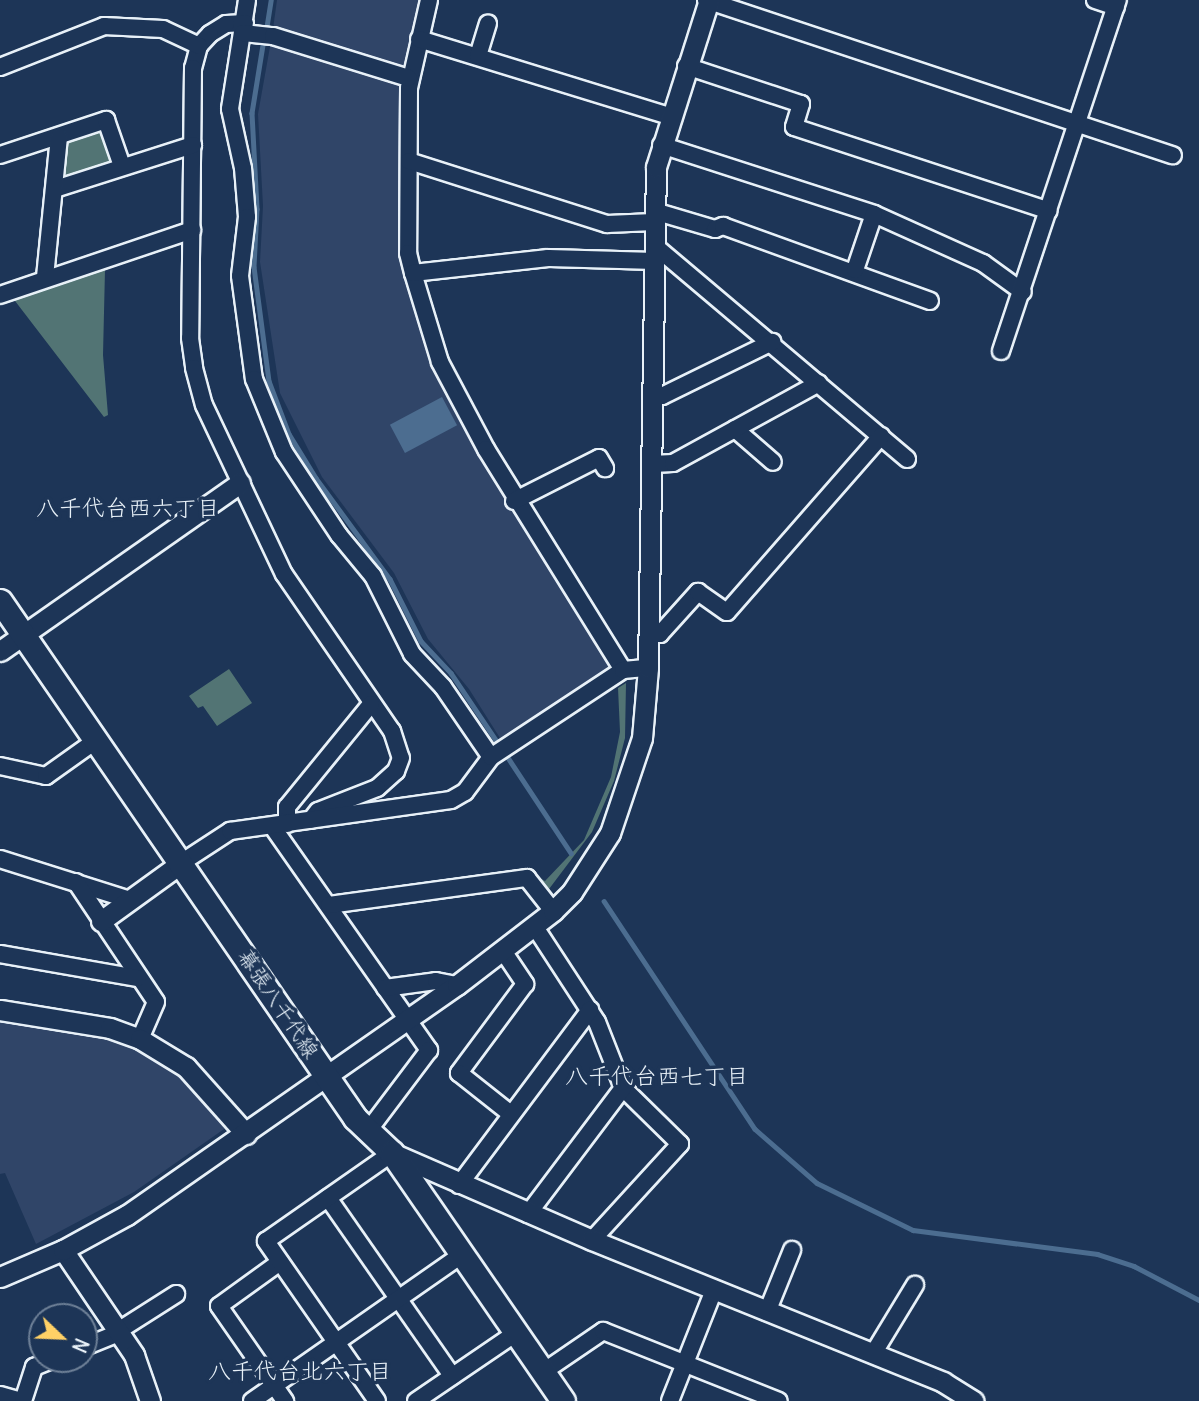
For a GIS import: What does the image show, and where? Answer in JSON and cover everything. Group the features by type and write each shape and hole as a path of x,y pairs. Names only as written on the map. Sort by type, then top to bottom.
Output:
{"main road":[{"name":"幕張八千代線","path":"0,601 328,1078 368,1131 391,1153 543,1371 558,1399"}],"street":[{"path":"247,0 255,31 230,109 243,168 247,217 240,276 254,379 284,452 338,535 373,576 412,654 498,752"},
{"path":"429,0 409,78 408,253 413,272 440,362 514,501 623,670"},
{"path":"0,1277 63,1250 148,1202 457,985 553,911 586,872 610,833 633,774 642,738 648,668 654,217 661,145 708,0 1172,155"},
{"path":"1001,351 1023,292 1117,3 1095,0"},
{"path":"311,820 318,811 377,788 396,771 399,745 284,574 204,405 194,368 190,338 193,68 199,46 226,24 409,78"},
{"path":"478,56 488,24"},
{"path":"0,67 104,26 163,29 199,46"},
{"path":"419,39 670,116"},
{"path":"686,66 800,104 794,127 1049,211"},
{"path":"0,155 106,120 122,166"},
{"path":"45,277 59,137"},
{"path":"55,189 193,145"},
{"path":"661,145 874,214 983,263 1023,292"},
{"path":"409,161 607,224 654,217 715,229 723,226 855,270 930,301"},
{"path":"855,270 874,214"},
{"path":"0,295 45,277 192,230"},
{"path":"413,272 548,258 655,254 772,342 907,459"},
{"path":"653,395 662,396 772,342"},
{"path":"652,464 673,463 819,383"},
{"path":"735,429 773,462"},
{"path":"648,629 660,634 698,592 727,612 881,436"},
{"path":"514,501 598,458 605,468"},
{"path":"0,651 22,633 240,483"},
{"path":"101,921 230,831 451,800 465,792 498,752 623,670 648,668"},
{"path":"280,825 287,807 371,704"},
{"path":"0,766 46,776 95,741"},
{"path":"280,825 329,905 429,1050 368,1131"},
{"path":"0,859 130,900"},
{"path":"329,905 527,878 553,911"},
{"path":"76,882 156,1002 140,1039"},
{"path":"535,927 590,1010 622,1088 680,1144 592,1240"},
{"path":"503,951 524,984 459,1073 511,1114"},
{"path":"0,954 138,978"},
{"path":"385,988 436,981 457,985"},
{"path":"0,1010 110,1028 140,1039 186,1066 246,1134"},
{"path":"459,1185 590,1010"},
{"path":"528,1214 622,1088"},
{"path":"377,1401 266,1241 391,1153 528,1214 943,1382 969,1400"},
{"path":"328,1198 452,1376"},
{"path":"63,1250 134,1355 150,1401"},
{"path":"767,1312 792,1250"},
{"path":"252,1401 461,1255"},
{"path":"280,1262 219,1306 285,1401"},
{"path":"873,1354 915,1285"},
{"path":"670,1401 714,1290"},
{"path":"98,1341 118,1332 176,1294"},
{"path":"543,1371 603,1331 779,1401"},
{"path":"416,1401 516,1333"},
{"path":"0,1395 22,1401 32,1373"}],"shaded area":[{"path":"277,0 423,0 403,70 273,29"},
{"path":"271,41 403,87 401,248 486,463 611,666 610,672 500,738 469,689 428,639 394,573 322,477 280,393 260,262 263,206 258,114"},
{"path":"442,397 457,425 405,453 390,425"},
{"path":"0,1020 108,1037 136,1048 180,1074 227,1127 134,1192 36,1244 5,1173 0,1174"}],"green space":[{"path":"99,127 107,130 115,156 111,165 60,181 62,142"},
{"path":"100,265 105,270 103,355 108,415 104,417 12,297"},
{"path":"229,669 252,703 217,726 203,706 198,708 189,696"},
{"path":"626,683 625,738 614,781 592,832 546,893 530,872 545,881 584,840 611,777 620,732 618,688"}],"waterway":[{"path":"266,30 271,0"},
{"path":"264,39 252,113 257,209 254,267 269,381 289,434 316,478 390,579 421,641 451,673 500,746"},
{"path":"505,753 571,853"},
{"path":"604,901 755,1129 817,1183 913,1230 1097,1254 1134,1266 1199,1300"}],"district":[{"name":"八千代台西六丁目","path":"128,508"},
{"name":"八千代台西七丁目","path":"657,1076"},
{"name":"八千代台北六丁目","path":"300,1371"}]}
